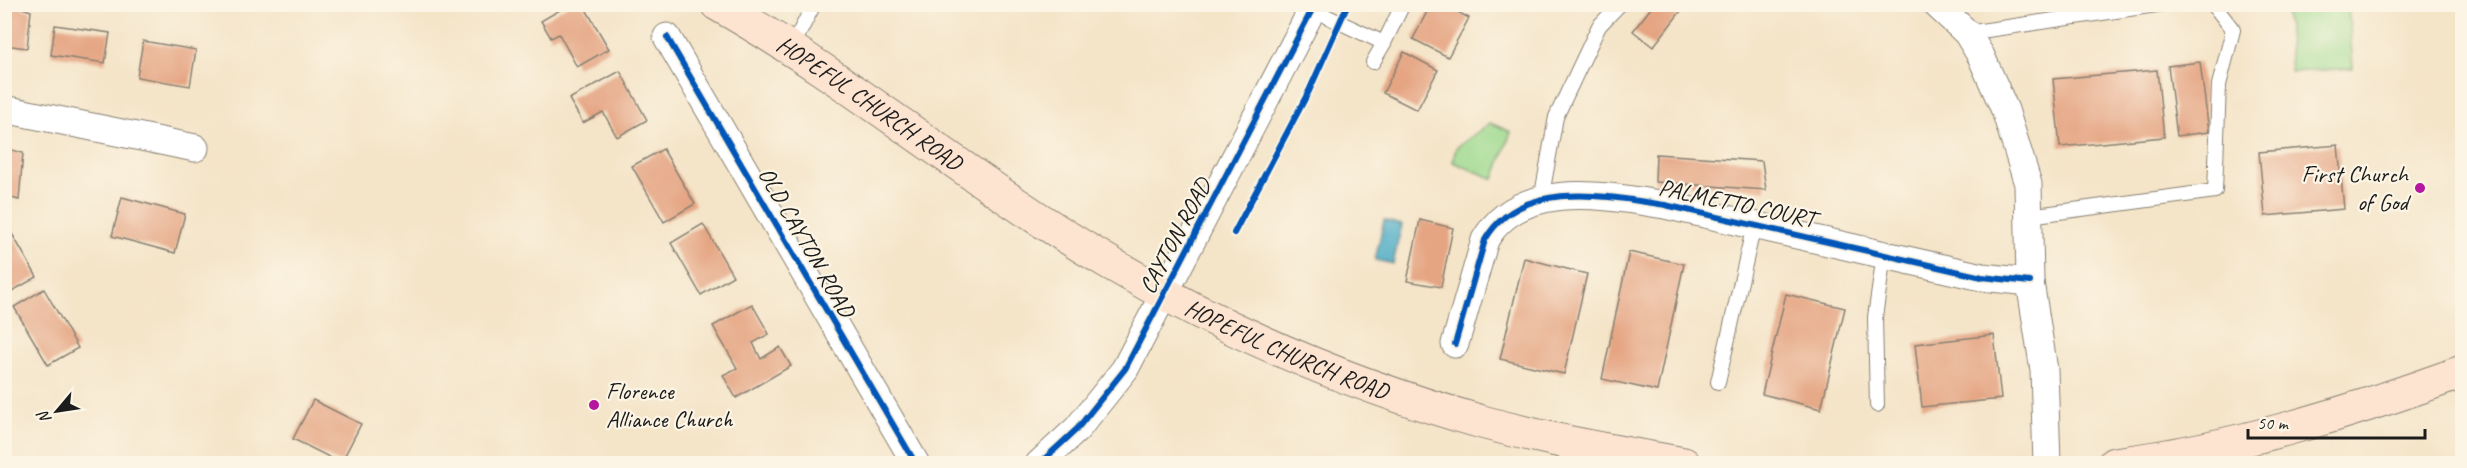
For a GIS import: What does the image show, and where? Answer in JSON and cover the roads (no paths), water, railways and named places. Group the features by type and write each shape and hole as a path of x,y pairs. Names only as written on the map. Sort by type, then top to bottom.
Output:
{"main road":[{"name":"HOPEFUL CHURCH ROAD","path":"717,4 791,49 1050,226 1165,294 1278,349 1379,389 1482,422 1587,447 1684,464"},
{"path":"2114,464 2232,442 2310,423 2463,372"}],"street":[{"path":"1936,4 1967,33 1981,56 2005,110 2028,184 2031,282 2044,370 2047,464"},
{"name":"CAYTON ROAD","path":"1039,464 1077,429 1125,369 1314,7"},
{"name":"OLD CAYTON ROAD","path":"667,37 916,464"},
{"path":"4,109 195,148"},
{"name":"PALMETTO COURT","path":"1455,344 1485,240 1490,230 1508,212 1521,205 1559,197 1616,197 1665,204 1982,277 2031,282"}],"lane":[{"path":"791,49 814,4"},
{"path":"1373,62 1403,4"},
{"path":"1541,200 1556,117 1599,26 1620,4"},
{"path":"1967,33 2163,4"},
{"path":"2029,216 2215,191 2219,86 2233,30 2213,4"},
{"path":"1314,7 1384,43"},
{"path":"1718,382 1754,225"},
{"path":"1877,405 1875,317 1884,255"}],"water":[{"path":"1384,220 1402,225 1393,264 1375,260"}],"place":[{"name":"First Church of God","path":"2420,188"},
{"name":"Florence Alliance Church","path":"594,405"}]}
